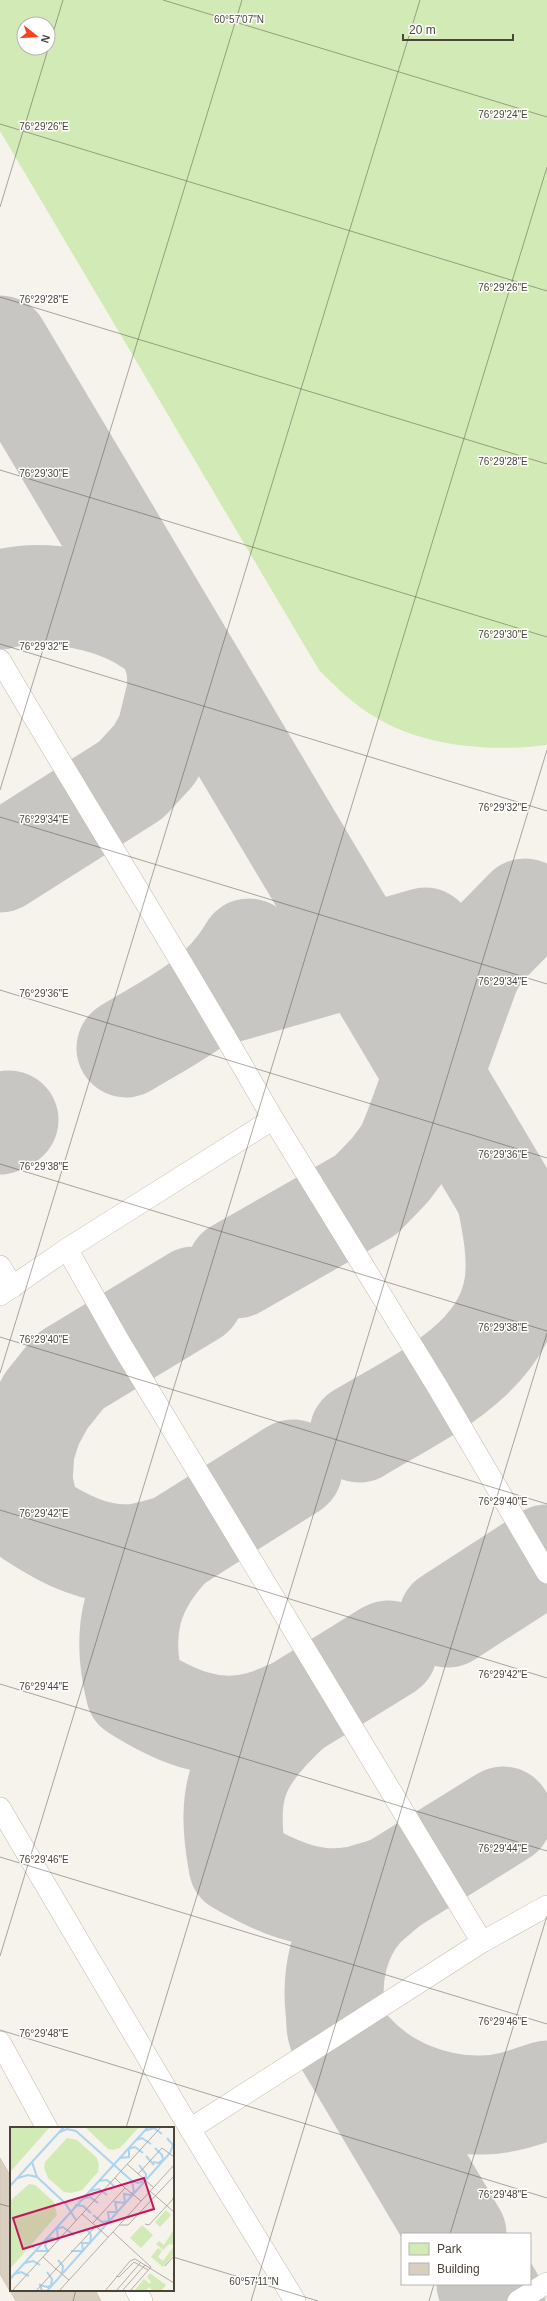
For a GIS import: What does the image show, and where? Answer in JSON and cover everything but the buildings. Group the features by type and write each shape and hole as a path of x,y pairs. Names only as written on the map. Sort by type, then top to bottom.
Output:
{"lane":[{"path":"0,660 87,807 205,1000 272,1119 438,1386 547,1573"},
{"path":"0,1266 6,1291 67,1249 272,1119"},
{"path":"67,1249 119,1341 482,1942"},
{"path":"0,1808 190,2129 295,2301"},
{"path":"190,2129 482,1942 547,1906"},
{"path":"0,2042 46,2127"},
{"path":"518,2301 547,2283"},
{"path":"137,2291 142,2301"}],"green space":[{"path":"0,0 547,0 547,745 503,748 481,747 436,741 415,735 394,727 367,712 319,670 0,131"}],"taxiway":[{"path":"0,345 547,1265"},
{"path":"0,600 17,596 56,595 76,598 116,609 133,616 159,633 186,661"},
{"path":"0,863 131,780 154,755 166,734 177,688 176,667 163,621"},
{"path":"236,1269 366,1195 390,1170 405,1150 414,1128 471,971 482,952 525,908"},
{"path":"205,1000 425,937"},
{"path":"126,1048 178,1017 210,994 237,966 249,948"},
{"path":"0,1125 9,1120"},
{"path":"359,1433 410,1404 460,1370 482,1349 499,1326 511,1300 515,1270 514,1243 506,1198"},
{"path":"194,1296 70,1371 46,1401 33,1425 25,1450 23,1481 31,1518 68,1540 95,1550 109,1553 138,1553 174,1544 159,1560 148,1577 139,1594 133,1611 129,1629 129,1648 135,1691 164,1708 194,1720 210,1724 243,1724 260,1721 294,1708 260,1743 248,1760 240,1777 235,1795 233,1816 234,1839 238,1865 279,1886 293,1891 308,1895 338,1898 358,1895 390,1886 363,1910 348,1932 338,1957 334,1984 334,1997 336,2029 342,2041 379,2074 428,2098 446,2102 491,2105 515,2100 547,2090"},
{"path":"174,1544 293,1469"},
{"path":"448,1618 547,1554"},
{"path":"294,1708 388,1650"},
{"path":"390,1886 503,1816"},
{"path":"346,2047 456,2233"},
{"path":"487,2285 496,2301"}]}
